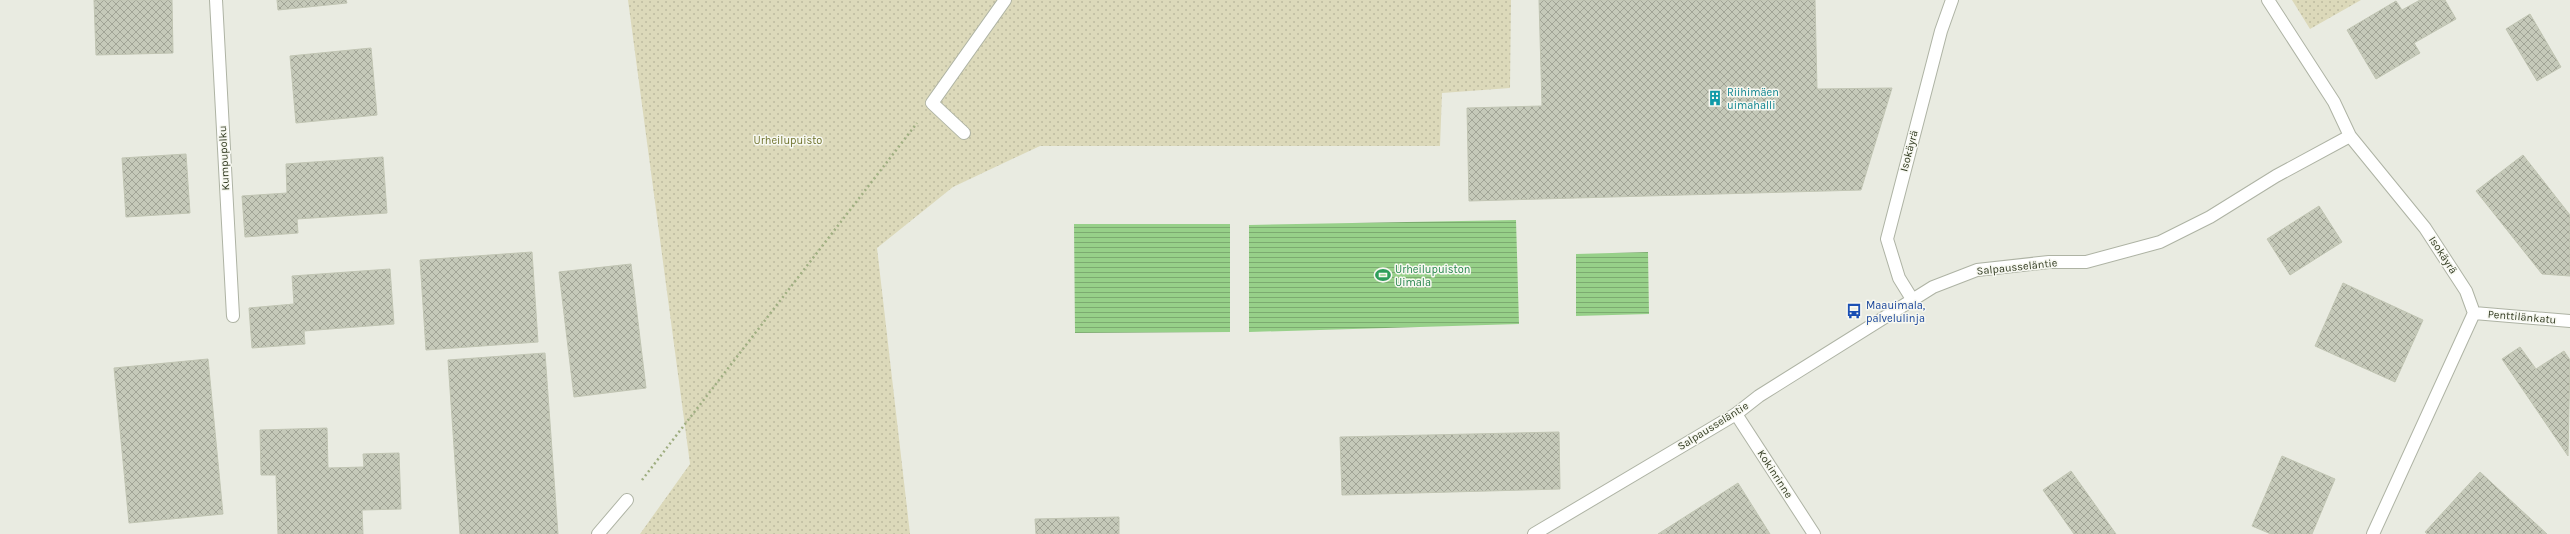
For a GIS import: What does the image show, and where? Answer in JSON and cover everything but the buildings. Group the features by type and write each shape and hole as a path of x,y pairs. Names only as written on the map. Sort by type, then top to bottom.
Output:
{"street":[{"name":"Kumpupolku","path":"216,0 232,316"},
{"path":"964,133 932,103 1005,0"},
{"name":"Isokäyrä","path":"1912,299 1899,278 1887,239 1941,31 1952,0"},
{"name":"Isokäyrä","path":"2268,0 2334,102 2350,136 2425,228 2466,291 2474,313"},
{"name":"Salpausseläntie","path":"1534,534 1736,414 1759,396 1933,287 1977,270 2049,262 2086,262 2160,242 2210,216 2276,176 2350,136"},
{"path":"2372,534 2474,313"},
{"name":"Penttilänkatu","path":"2474,313 2570,321"},
{"name":"Kokinrinne","path":"1736,414 1814,534"},
{"path":"598,534 627,500"}],"path":[{"path":"627,500 932,103"}],"green space":[{"name":"Urheilupuisto","path":"628,0 1511,0 1510,88 1442,93 1440,146 1040,146 953,187 877,248 910,534 640,534 690,464"},
{"path":"2292,0 2361,0 2310,29"}],"shaded area":[{"name":"Urheilupuiston Uimala","path":"1516,220 1519,324 1249,332 1249,225"},
{"path":"1074,224 1230,224 1230,332 1075,333"},
{"path":"1648,252 1649,314 1576,316 1576,254"}],"place":[{"name":"Riihimäen uimahalli","path":"1715,98"},
{"name":"Urheilupuiston Uimala","path":"1383,275"},
{"name":"Maauimala, palvelulinja","path":"1854,311"}]}
